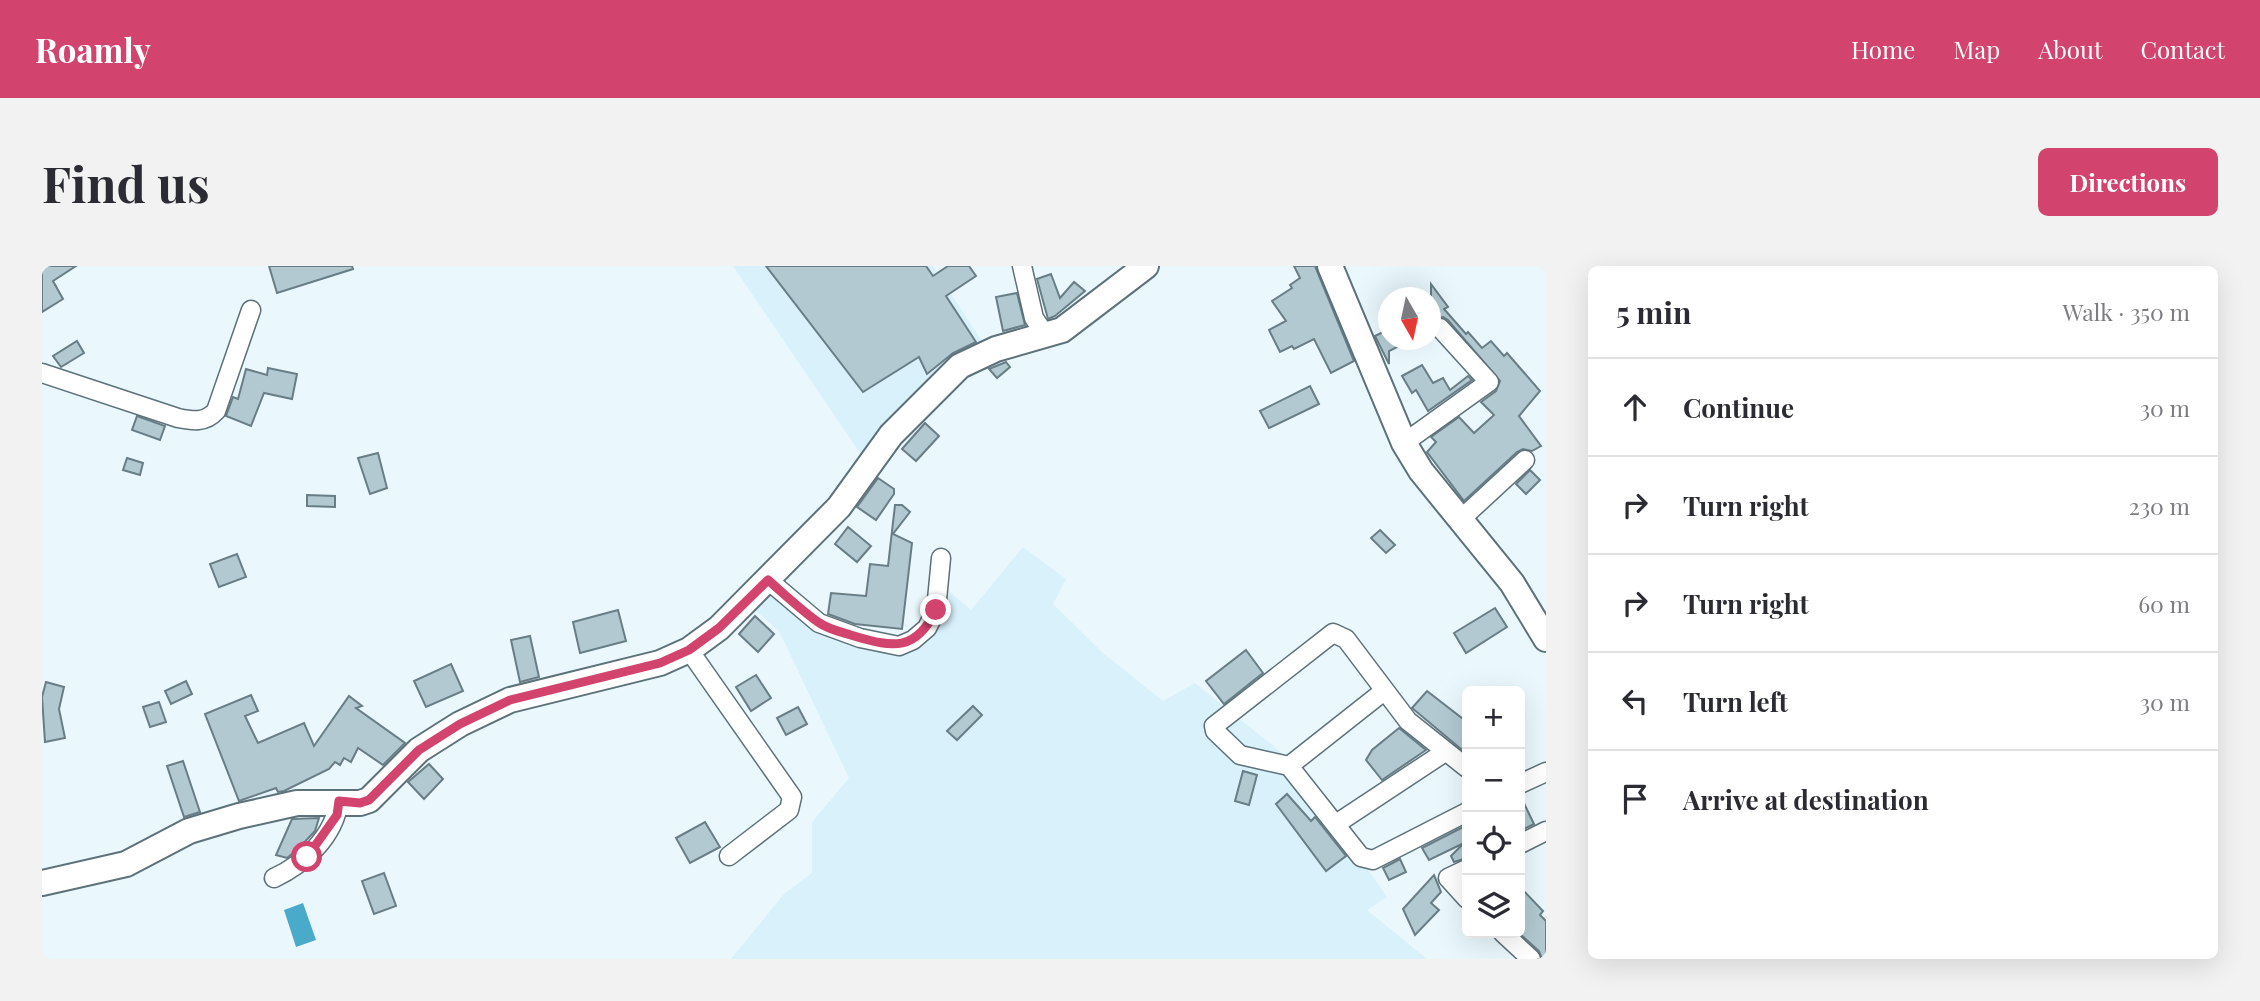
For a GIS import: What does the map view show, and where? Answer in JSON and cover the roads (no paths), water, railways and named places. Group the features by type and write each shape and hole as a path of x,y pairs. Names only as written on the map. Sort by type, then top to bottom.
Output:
{"street":[{"path":"1022,266 1034,318 1046,336"},
{"path":"42,883 126,864 189,831 239,816 297,803 360,803 369,800 419,750 460,724 510,700 660,663 689,650 719,628 839,507 891,435 960,366 996,349 1062,330 1146,266"},
{"path":"1330,266 1404,443 1421,471 1512,583 1546,639"},
{"path":"42,373 178,418 193,421 209,418 216,411 251,310"},
{"path":"1404,443 1489,382 1441,329"},
{"path":"1461,519 1525,460"},
{"path":"768,580 819,623 860,638 899,646 913,640 927,628 936,610 941,558"},
{"path":"1462,764 1408,721 1346,639 1333,633 1214,726 1215,731 1240,755 1289,766 1362,857 1373,860 1462,815"},
{"path":"689,650 792,797 789,810 729,856"},
{"path":"1289,766 1384,691"},
{"path":"1336,824 1445,752"},
{"path":"1525,782 1546,772"},
{"path":"274,878 297,867 317,846 337,815 339,801"},
{"path":"1525,842 1546,831"},
{"path":"1462,871 1448,878 1462,893"},
{"path":"1508,938 1531,959"}],"water":[{"path":"303,903 316,940 296,947 284,910"}]}
